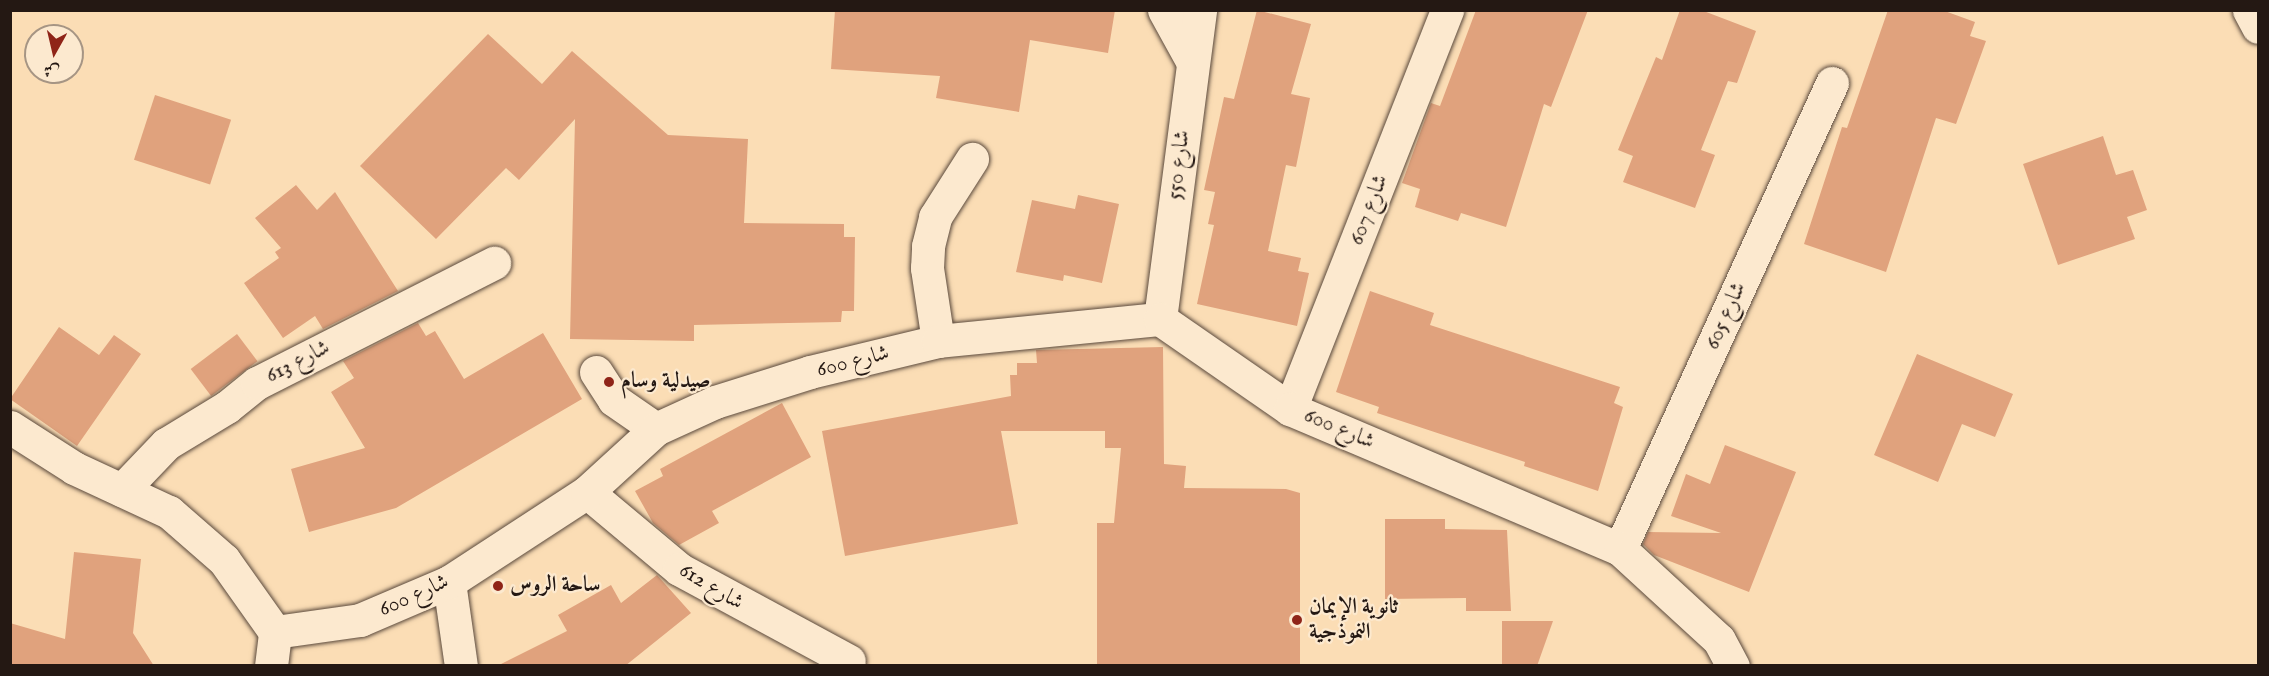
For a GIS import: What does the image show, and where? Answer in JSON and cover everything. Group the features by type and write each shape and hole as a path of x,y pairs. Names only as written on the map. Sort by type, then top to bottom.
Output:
{"main road":[{"path":"1164,10 1192,61"},
{"name":"شارع 550","path":"1160,319 1200,10"},
{"name":"شارع 607","path":"1290,408 1447,10"},
{"path":"2249,10 2259,27"},
{"name":"شارع 605","path":"1620,549 1832,83"},
{"path":"938,341 927,268 928,246 935,217 972,159"},
{"name":"شارع 613","path":"122,490 166,444 227,407 257,383 494,263"},
{"name":"شارع 600","path":"275,632 360,620 448,582 587,492 656,429 725,398 810,372 938,341 1160,319 1290,408 1620,549 1719,640 1733,666"},
{"path":"596,372 614,400 656,429"},
{"path":"10,427 74,468 169,512 224,560 275,632 271,666"},
{"name":"شارع 612","path":"587,492 679,569 849,661"},
{"path":"448,582 461,666"}],"building":[{"path":"835,10 1115,10 1108,53 1030,40 1019,112 936,98 940,76 831,69"},
{"path":"1257,10 1311,24 1291,94 1310,98 1296,167 1286,165 1268,251 1301,258 1298,271 1309,273 1297,326 1197,304 1214,225 1208,224 1215,192 1204,190 1224,97 1234,99"},
{"path":"1476,10 1588,10 1551,107 1544,104 1506,227 1461,213 1458,221 1415,207 1420,189 1402,183 1431,103 1440,106"},
{"path":"1680,10 1701,10 1756,31 1737,83 1728,81 1701,150 1715,155 1695,208 1623,182 1633,156 1618,150 1656,57 1662,60"},
{"path":"1888,10 1942,10 1975,22 1970,36 1986,41 1956,124 1936,118 1886,272 1804,244 1842,127 1847,128"},
{"path":"488,34 542,84 572,51 668,135 748,139 744,223 844,224 844,237 855,237 854,311 842,311 841,322 694,325 694,341 570,339 575,119 519,180 506,168 436,239 360,166"},
{"path":"155,95 231,120 210,184 134,160"},
{"path":"2103,136 2116,175 2133,170 2147,210 2127,217 2135,239 2058,265 2023,164"},
{"path":"296,185 317,210 335,192 398,291 323,329 315,316 283,338 244,283 279,258 275,252 281,248 255,218"},
{"path":"1078,195 1119,204 1102,283 1064,275 1063,281 1016,272 1032,200 1075,209"},
{"path":"1370,291 1434,313 1430,325 1620,387 1614,403 1623,407 1598,491 1524,466 1525,462 1377,413 1379,407 1336,392"},
{"path":"418,323 426,336 435,331 464,379 543,333 582,399 396,508 309,532 291,469 365,448 331,392 354,378 343,361"},
{"path":"59,327 99,355 114,335 141,354 77,446 10,399"},
{"path":"237,334 257,361 211,396 191,369"},
{"path":"1163,347 1164,464 1186,466 1184,488 1286,489 1300,493 1300,666 1097,666 1097,523 1114,523 1121,448 1105,448 1105,431 1001,431 1018,524 845,556 822,431 1011,396 1010,375 1017,375 1017,363 1037,363 1036,350"},
{"path":"1917,354 2013,394 1995,437 1962,424 1938,482 1874,455"},
{"path":"782,403 811,457 712,511 719,523 679,545 653,523 635,491 663,476 660,469"},
{"path":"1725,445 1796,472 1749,592 1654,555 1643,544 1648,532 1721,533 1671,516 1686,474 1710,484"},
{"path":"1385,519 1445,519 1445,529 1507,530 1511,611 1466,611 1466,598 1385,599"},
{"path":"74,552 141,559 133,633 154,666 10,666 10,623 65,639"},
{"path":"657,575 691,613 625,666 497,666 567,631 558,615 611,585 621,603"},
{"path":"1502,621 1553,621 1537,666 1502,666"}],"place":[{"name":"صيدلية وسام","path":"609,382"},
{"name":"ساحة الروس","path":"498,586"},
{"name":"ثانوية الإيمان النموذجية","path":"1297,620"}]}
